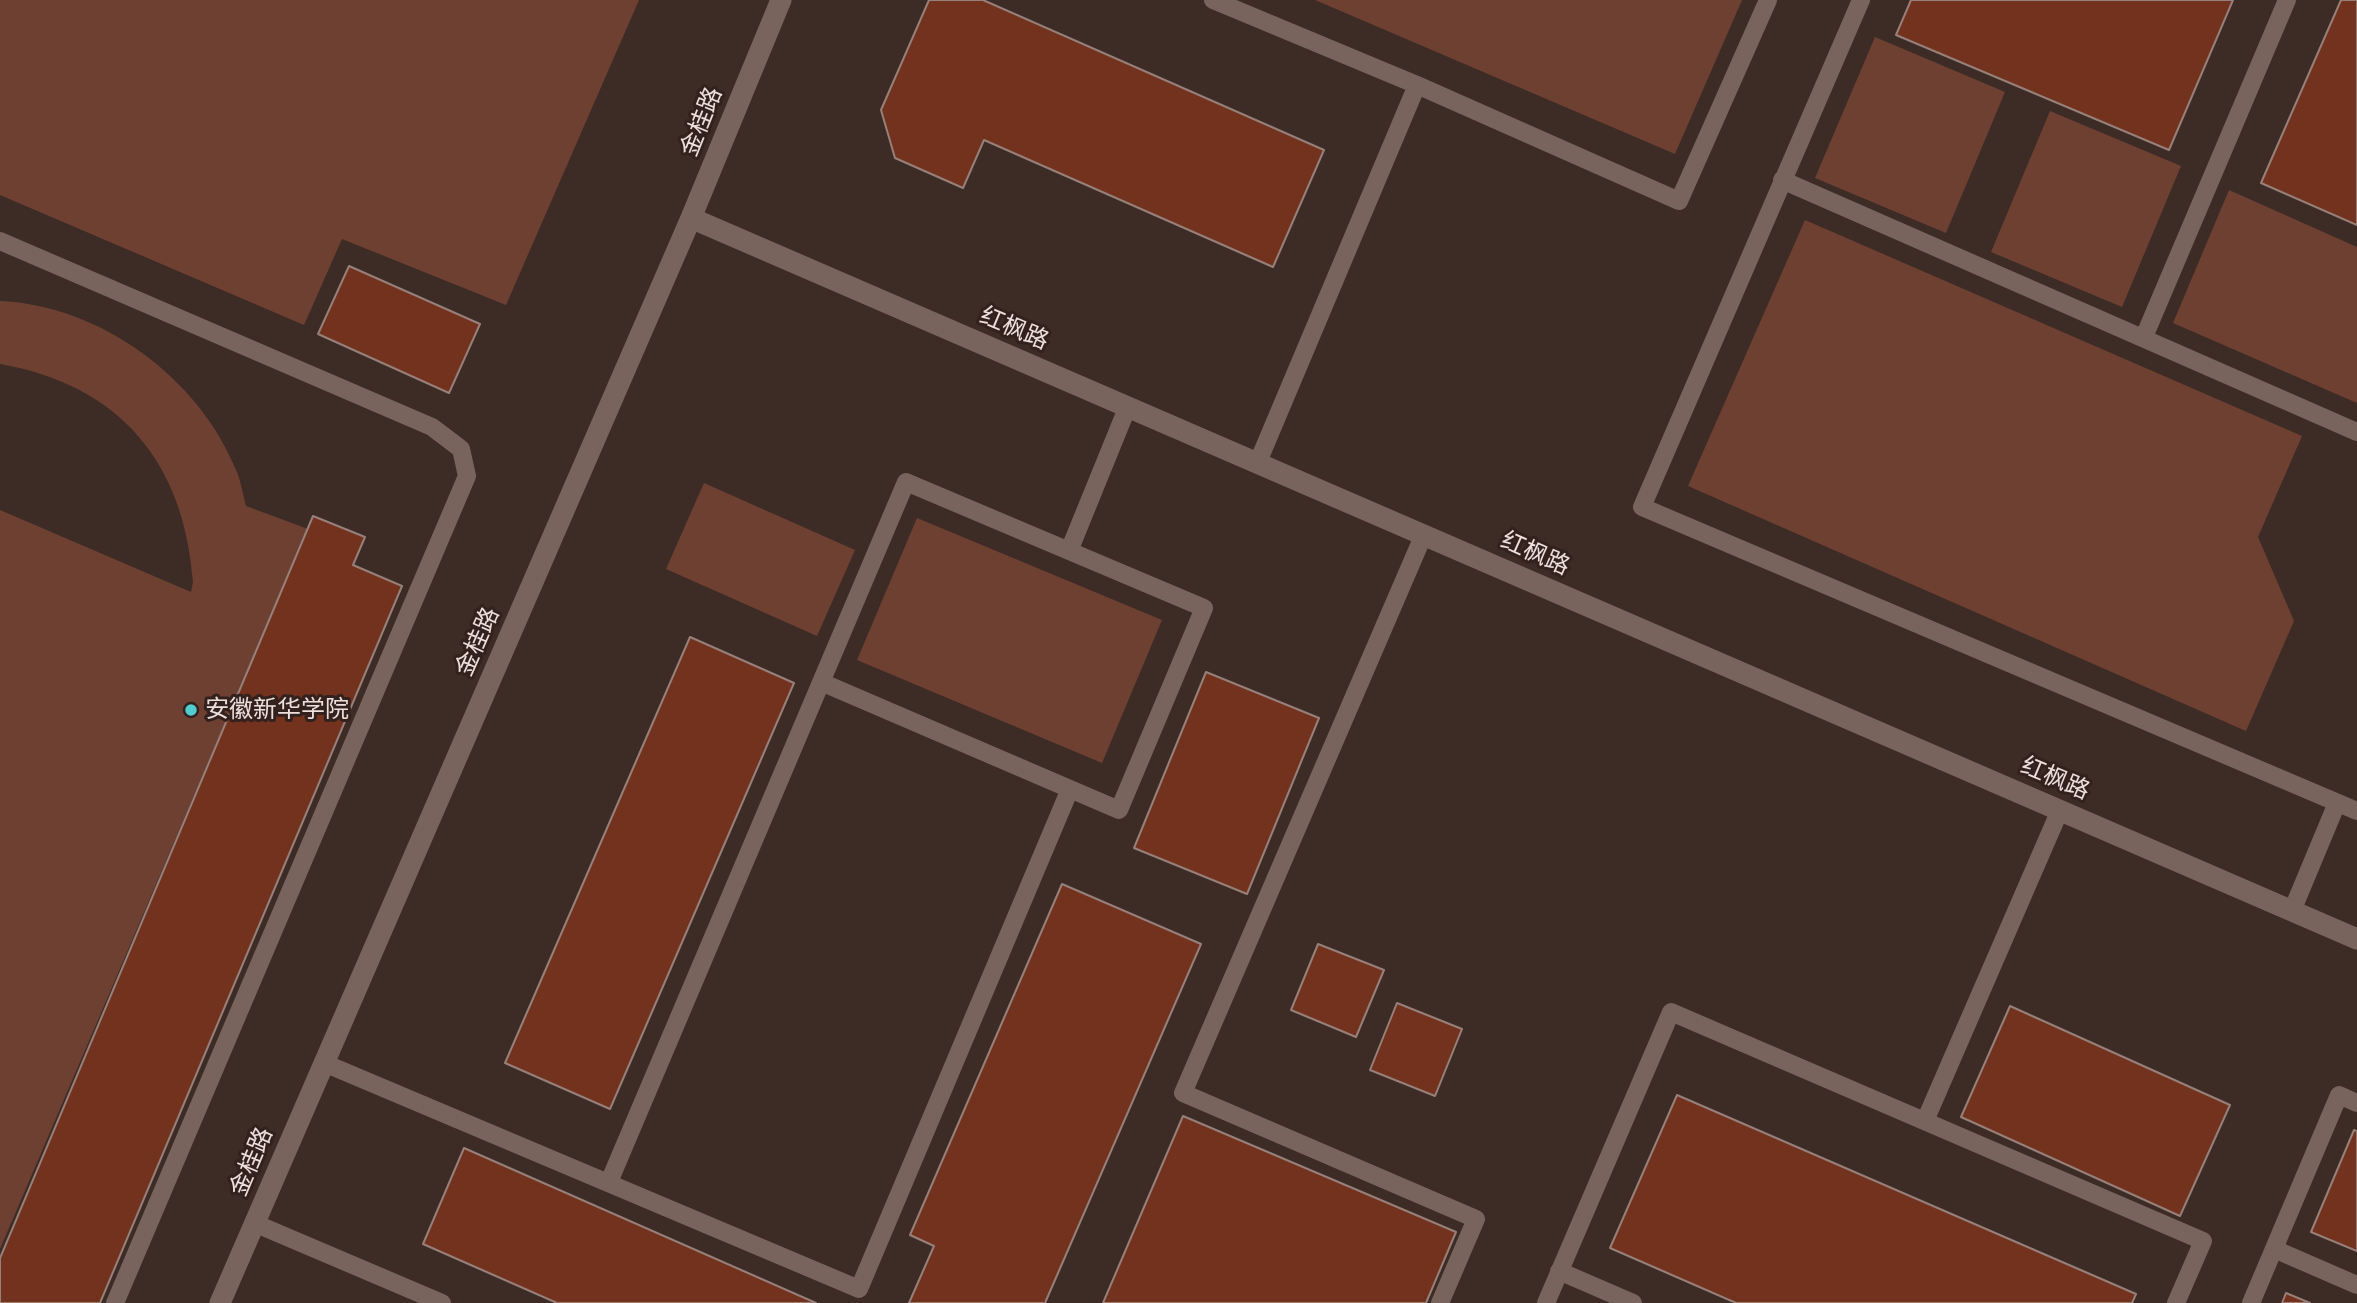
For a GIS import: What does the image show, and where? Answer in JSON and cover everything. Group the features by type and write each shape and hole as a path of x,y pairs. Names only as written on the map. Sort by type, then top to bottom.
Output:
{"street":[{"name":"金桂路","path":"220,1303 691,218 781,0"},
{"name":"红枫路","path":"691,218 2357,939"}],"lane":[{"path":"1213,0 1417,85 1679,201 1768,0"},
{"path":"1861,0 1642,507 2357,811"},
{"path":"2144,337 2287,0"},
{"path":"1258,462 1417,85"},
{"path":"1782,180 2357,432"},
{"path":"0,241 432,427 461,449 467,476 115,1303"},
{"path":"1069,551 1128,406"},
{"path":"609,1182 821,682 906,482 1204,608 1119,810 821,682"},
{"path":"1424,534 1183,1093 1476,1219 1440,1303"},
{"path":"324,1063 859,1289 1070,789"},
{"path":"2292,911 2337,803"},
{"path":"1925,1121 2060,810"},
{"path":"1546,1303 1671,1012 2203,1241 2176,1303"},
{"path":"2251,1303 2339,1095 2357,1103"},
{"path":"254,1223 442,1303"},
{"path":"2274,1249 2357,1284"},
{"path":"1559,1271 1633,1303"}],"shaded area":[{"path":"0,0 639,0 506,305 342,239 304,325 0,195"},
{"path":"1315,0 1742,0 1675,154"},
{"path":"1875,37 2005,92 1946,233 1815,178"},
{"path":"2050,111 2181,166 2122,307 1991,252"},
{"path":"2229,190 2357,247 2357,403 2173,323"},
{"path":"1805,220 2302,436 2258,537 2294,621 2246,731 1688,486"},
{"path":"0,301 37,306 74,316 109,332 142,352 198,405 219,436 238,474 246,506 308,529 0,1249 0,510 191,592 193,582 187,539 176,500 160,466 138,436 111,411 80,390 42,374 0,364"},
{"path":"704,483 855,550 817,636 666,569"},
{"path":"917,518 1162,620 1102,763 857,660"}],"building":[{"path":"929,0 983,0 1324,150 1273,267 984,140 963,188 895,158 881,110"},
{"path":"1911,0 2233,0 2169,150 1896,35"},
{"path":"2341,0 2357,0 2357,225 2261,183"},
{"path":"349,266 480,324 449,393 318,334"},
{"path":"313,516 365,537 353,565 402,586 100,1303 0,1303 0,1258"},
{"path":"690,637 794,683 610,1109 505,1063"},
{"path":"1206,672 1319,718 1247,894 1134,848"},
{"path":"1062,884 1201,944 1045,1303 909,1303 934,1246 910,1235"},
{"path":"1318,944 1384,970 1356,1037 1291,1010"},
{"path":"1397,1003 1462,1029 1435,1096 1370,1070"},
{"path":"2010,1006 2230,1105 2180,1216 1961,1117"},
{"path":"1677,1095 2136,1294 2132,1303 1736,1303 1610,1248"},
{"path":"1183,1116 1456,1232 1426,1303 1103,1303"},
{"path":"2354,1130 2357,1131 2357,1251 2311,1232"},
{"path":"464,1148 816,1303 557,1303 423,1244"},
{"path":"2286,1293 2310,1303 2282,1303"}],"place":[{"name":"安徽新华学院","path":"191,710"}]}
